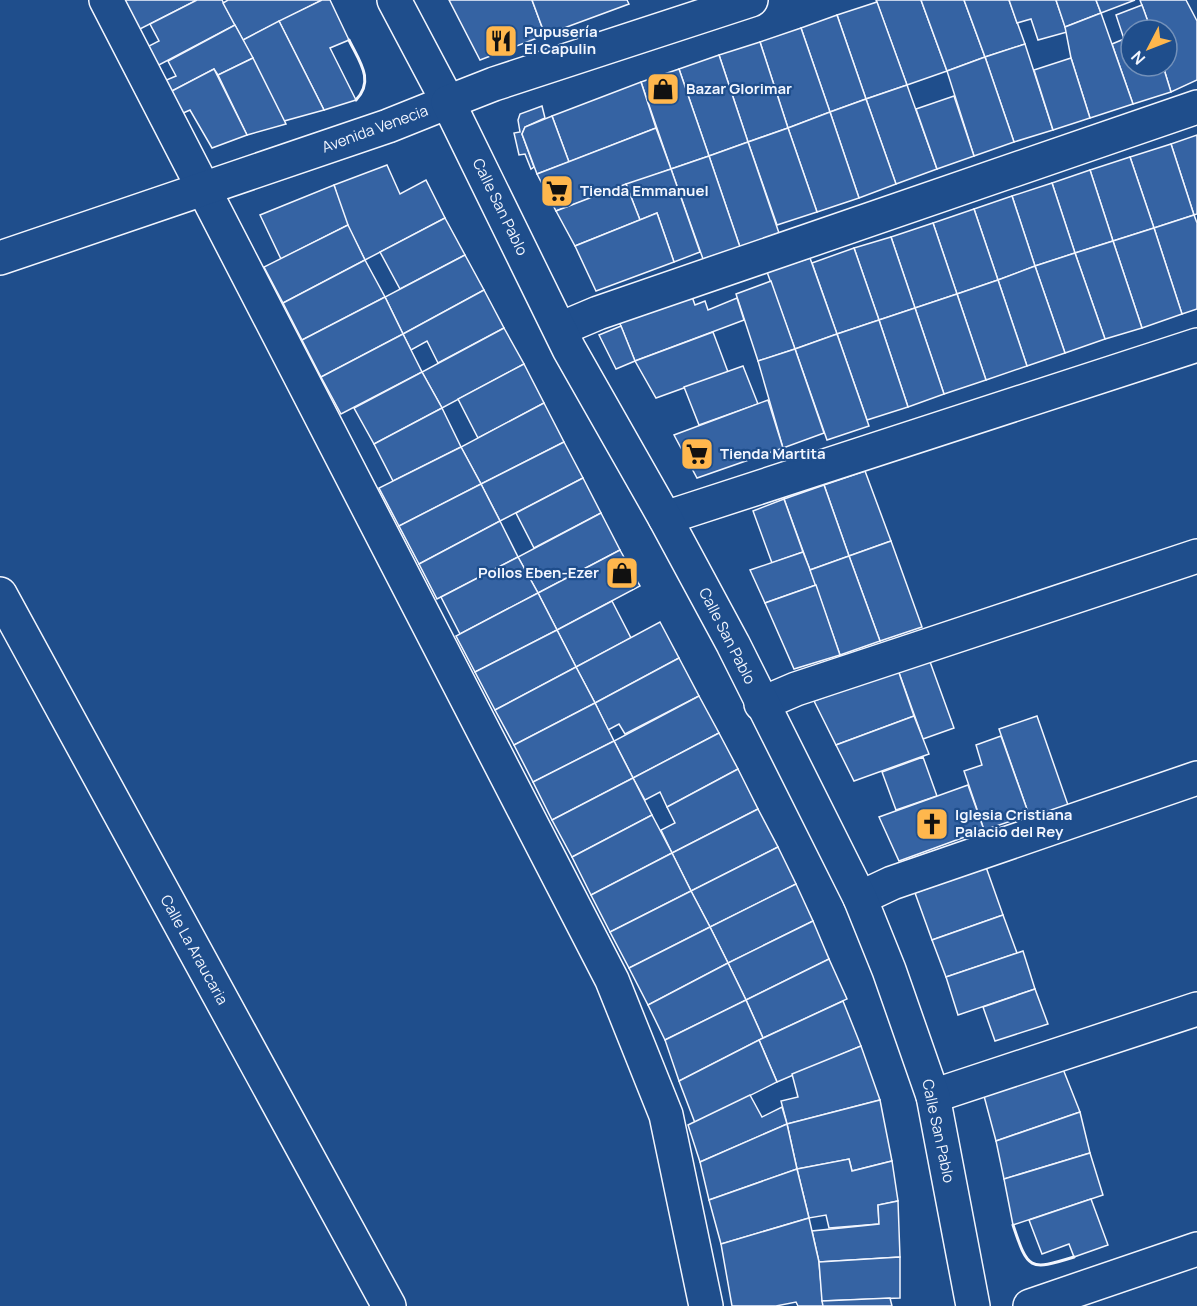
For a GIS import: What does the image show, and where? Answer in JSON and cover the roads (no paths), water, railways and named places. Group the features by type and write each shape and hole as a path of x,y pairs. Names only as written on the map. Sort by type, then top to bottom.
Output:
{"street":[{"path":"106,0 612,980 666,1115 706,1306"},
{"name":"Calle San Pablo","path":"394,0 448,102 560,329 733,644 860,898 889,970 933,1096 973,1306"},
{"name":"Avenida Venecia","path":"0,258 388,126 506,81 750,0"},
{"path":"560,329 598,313 1197,107"},
{"path":"665,518 1197,345"},
{"path":"761,704 796,689 1197,556"},
{"name":"Calle La Araucaria","path":"0,594 389,1306"},
{"path":"860,898 892,883 1197,778"},
{"path":"933,1096 1197,1009"},
{"path":"1030,1306 1197,1249"}],"place":[{"name":"Pupusería El Capulin","path":"501,41"},
{"name":"Bazar Glorimar","path":"663,89"},
{"name":"Tienda Emmanuel","path":"557,191"},
{"name":"Tienda Martita","path":"697,454"},
{"name":"Pollos Eben-Ezer","path":"622,573"},
{"name":"Iglesia Cristiana Palacio del Rey","path":"932,824"}]}
